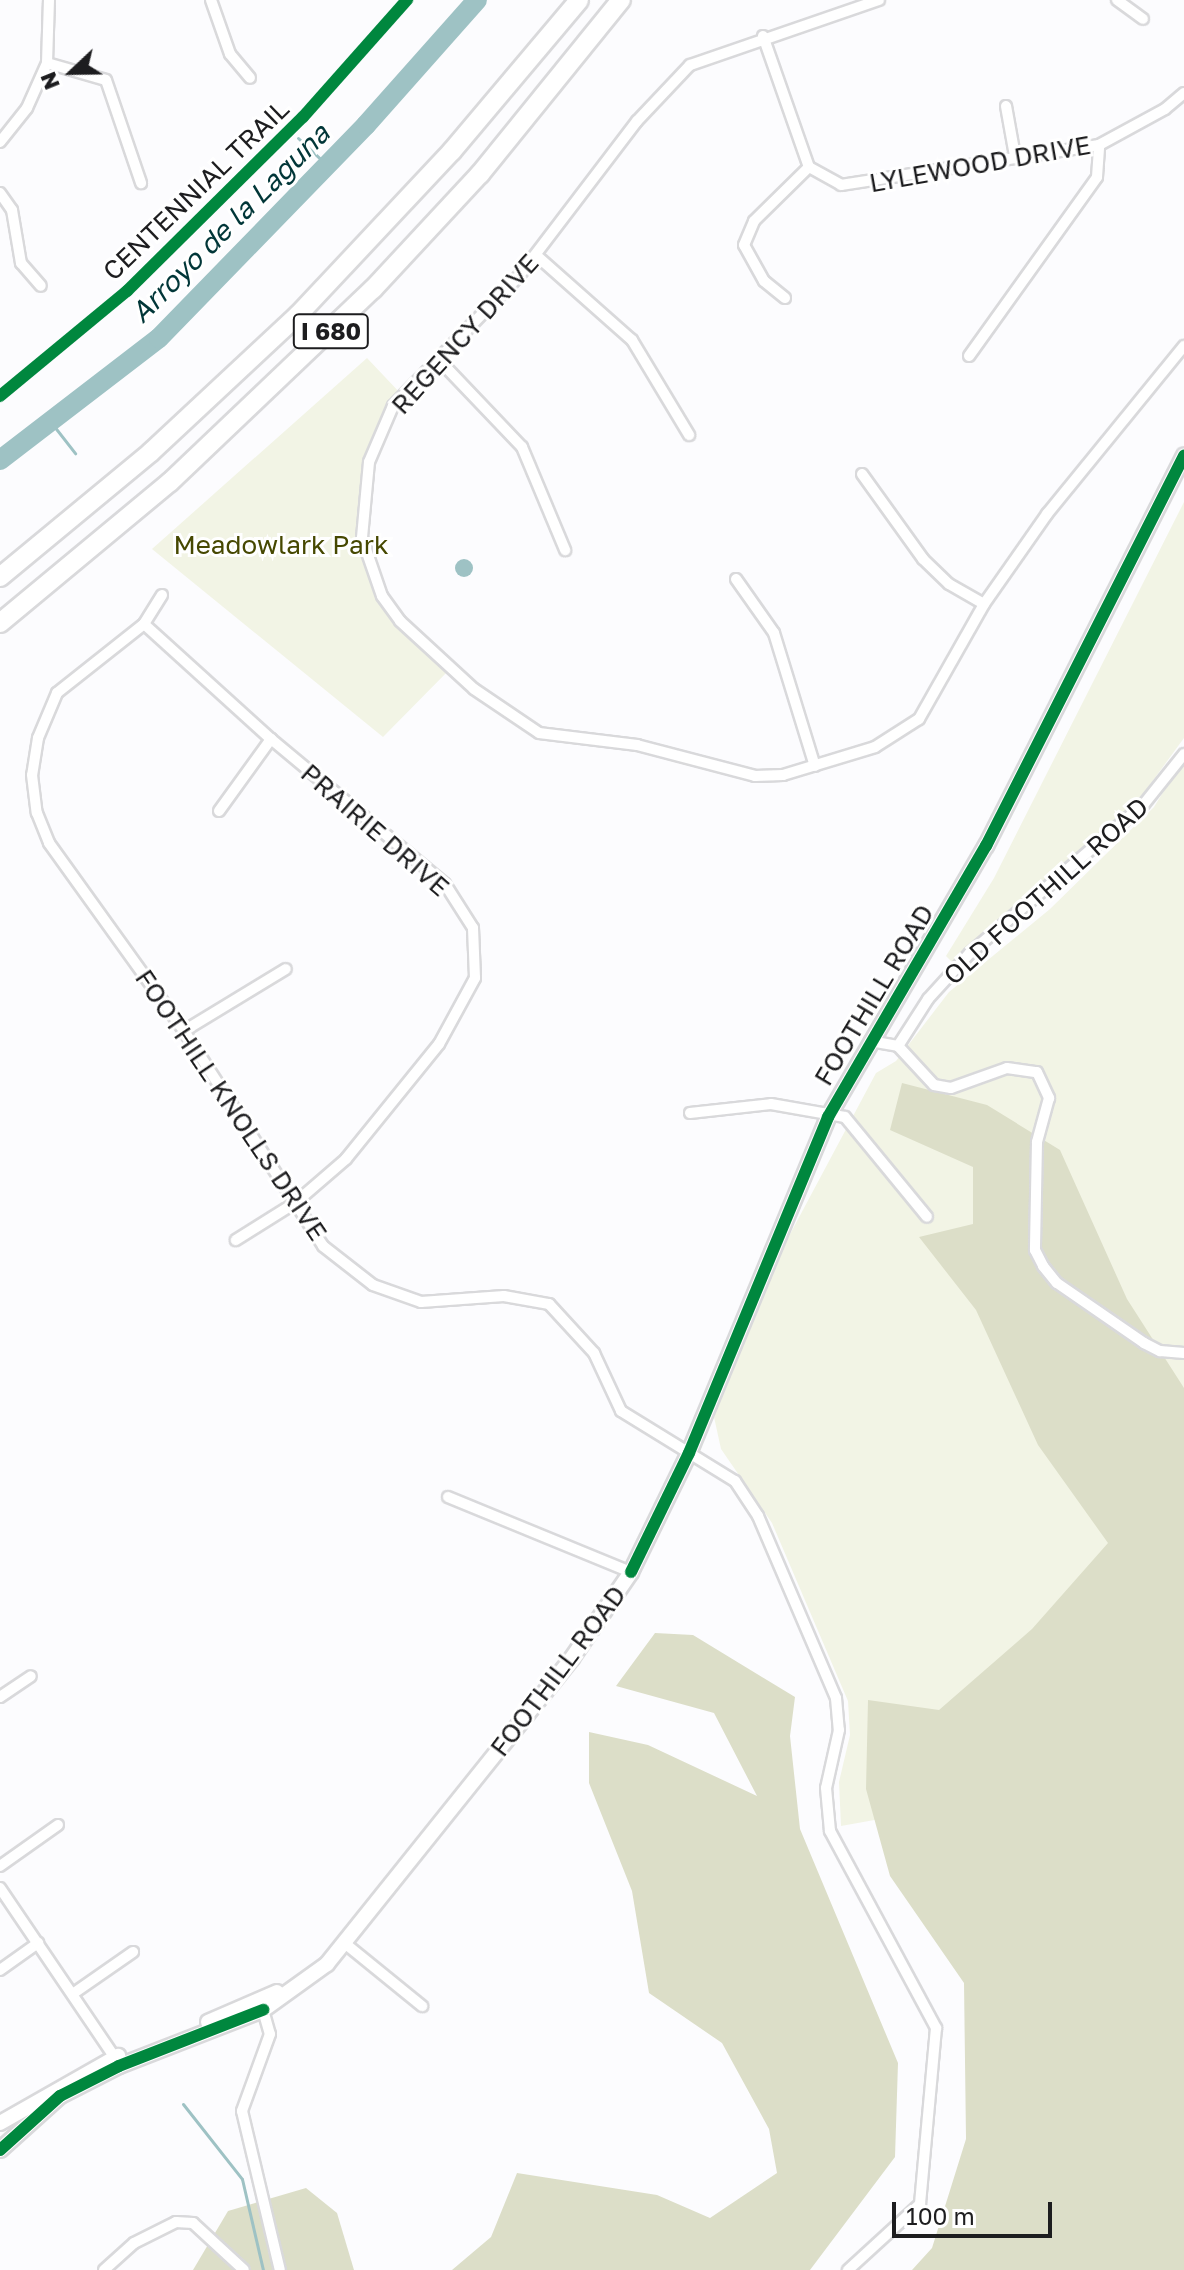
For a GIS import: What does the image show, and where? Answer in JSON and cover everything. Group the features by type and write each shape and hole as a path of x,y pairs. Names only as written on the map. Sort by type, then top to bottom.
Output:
{"highway":[{"name":"I 680","path":"0,577 151,452 298,315 442,163 579,0"},
{"name":"I 680","path":"0,623 170,482 373,289 489,164 621,0"}],"main road":[{"name":"FOOTHILL ROAD","path":"0,2150 60,2096 118,2061 263,2010 347,1945 572,1658 631,1572 689,1453 828,1117 986,846 1184,455"},
{"name":"FOOTHILL ROAD","path":"909,981 941,942 994,851 1184,475"},
{"name":"FOOTHILL ROAD","path":"0,2123 118,2061 278,1992 347,1945"}],"street":[{"path":"0,142 27,108 47,63 49,0"},
{"path":"211,0 230,54 250,78"},
{"name":"REGENCY DRIVE","path":"879,0 763,36 690,65 637,121 537,256 440,361 393,406 367,475 362,538 382,596 400,621 474,689 539,733 637,745 755,776 815,766 875,747 919,719 984,604 1047,514 1184,346"},
{"path":"1117,0 1143,19"},
{"path":"763,36 809,167 754,221 744,245 764,281 785,298"},
{"path":"47,63 106,80 141,183"},
{"name":"LYLEWOOD DRIVE","path":"809,167 841,185 1099,145 1165,109 1184,93"},
{"path":"1006,106 1015,156"},
{"path":"969,356 1097,177 1099,145"},
{"path":"0,193 12,210 21,263 41,286"},
{"path":"537,256 632,340 689,435"},
{"path":"440,361 522,447 565,550"},
{"path":"862,474 923,559 984,604"},
{"path":"736,579 774,633 815,766"},
{"name":"FOOTHILL KNOLLS DRIVE","path":"162,595 144,624 57,693 38,738 32,775 37,813 49,843 184,1031 323,1246 373,1285 421,1302 504,1296 549,1304 594,1353 621,1411 725,1471 747,1499 836,1698 839,1730 826,1788 830,1831 936,2028 920,2204 848,2270"},
{"name":"PRAIRIE DRIVE","path":"144,624 271,739 445,884 473,928 475,978 439,1044 346,1159 295,1203 236,1240"},
{"path":"219,811 271,739"},
{"name":"OLD FOOTHILL ROAD","path":"898,1046 928,999 970,953 1144,804 1184,754"},
{"path":"184,1031 286,969"},
{"path":"870,1041 898,1046 934,1085 951,1088 1007,1068 1037,1072 1049,1098 1037,1142 1035,1250 1043,1266 1057,1283 1144,1343 1160,1351 1184,1353"},
{"path":"690,1113 771,1104 828,1117 845,1117 854,1124 927,1217"},
{"path":"448,1497 631,1572"},
{"path":"0,1697 31,1676"},
{"path":"0,1866 58,1825"},
{"path":"0,1888 118,2061"},
{"path":"0,1970 38,1943"},
{"path":"347,1945 422,2006"},
{"path":"74,1993 133,1952"},
{"path":"263,2010 270,2034 245,2094 243,2121 280,2270"},
{"path":"104,2270 134,2243 176,2222 193,2223 244,2270"}],"green space":[{"name":"Meadowlark Park","path":"367,358 402,395 373,445 365,535 381,587 405,624 452,667 383,737 152,549"},
{"path":"1184,502 1184,738 1138,801 954,964 946,956 994,878"},
{"path":"1184,758 1184,1613 930,1810 841,1826 839,1782 850,1735 848,1701 772,1523 721,1449 714,1417 764,1283 876,1073 896,1061 949,992 1050,909 1154,807"},
{"path":"902,1083 987,1105 1060,1150 1127,1299 1184,1388 1184,2270 912,2270 932,2248 966,2139 964,1983 890,1876 866,1789 868,1700 939,1710 1032,1629 1108,1543 1038,1445 976,1310 919,1237 973,1224 973,1167 890,1130"},
{"path":"655,1633 693,1635 795,1697 790,1736 800,1829 898,2063 895,2157 810,2270 452,2270 491,2237 517,2173 657,2195 710,2218 777,2173 769,2129 722,2043 649,1993 632,1891 589,1783 589,1732 648,1745 757,1796 714,1713 616,1686"},
{"path":"306,2188 337,2213 354,2270 193,2270 228,2211"}],"water":[{"path":"464,559 473,568 464,577 455,568"}],"waterway":[{"name":"Arroyo de la Laguna","path":"0,460 159,338 366,125 477,0"},
{"path":"298,138 327,165"},
{"path":"50,421 75,453"},
{"path":"183,2104 242,2179 263,2270"}],"cycle path":[{"name":"CENTENNIAL TRAIL","path":"0,396 127,291 303,117 407,0"},
{"path":"631,1572 689,1453 828,1117 986,846 1184,455"},
{"path":"0,2150 60,2096 119,2066 263,2010"}]}
